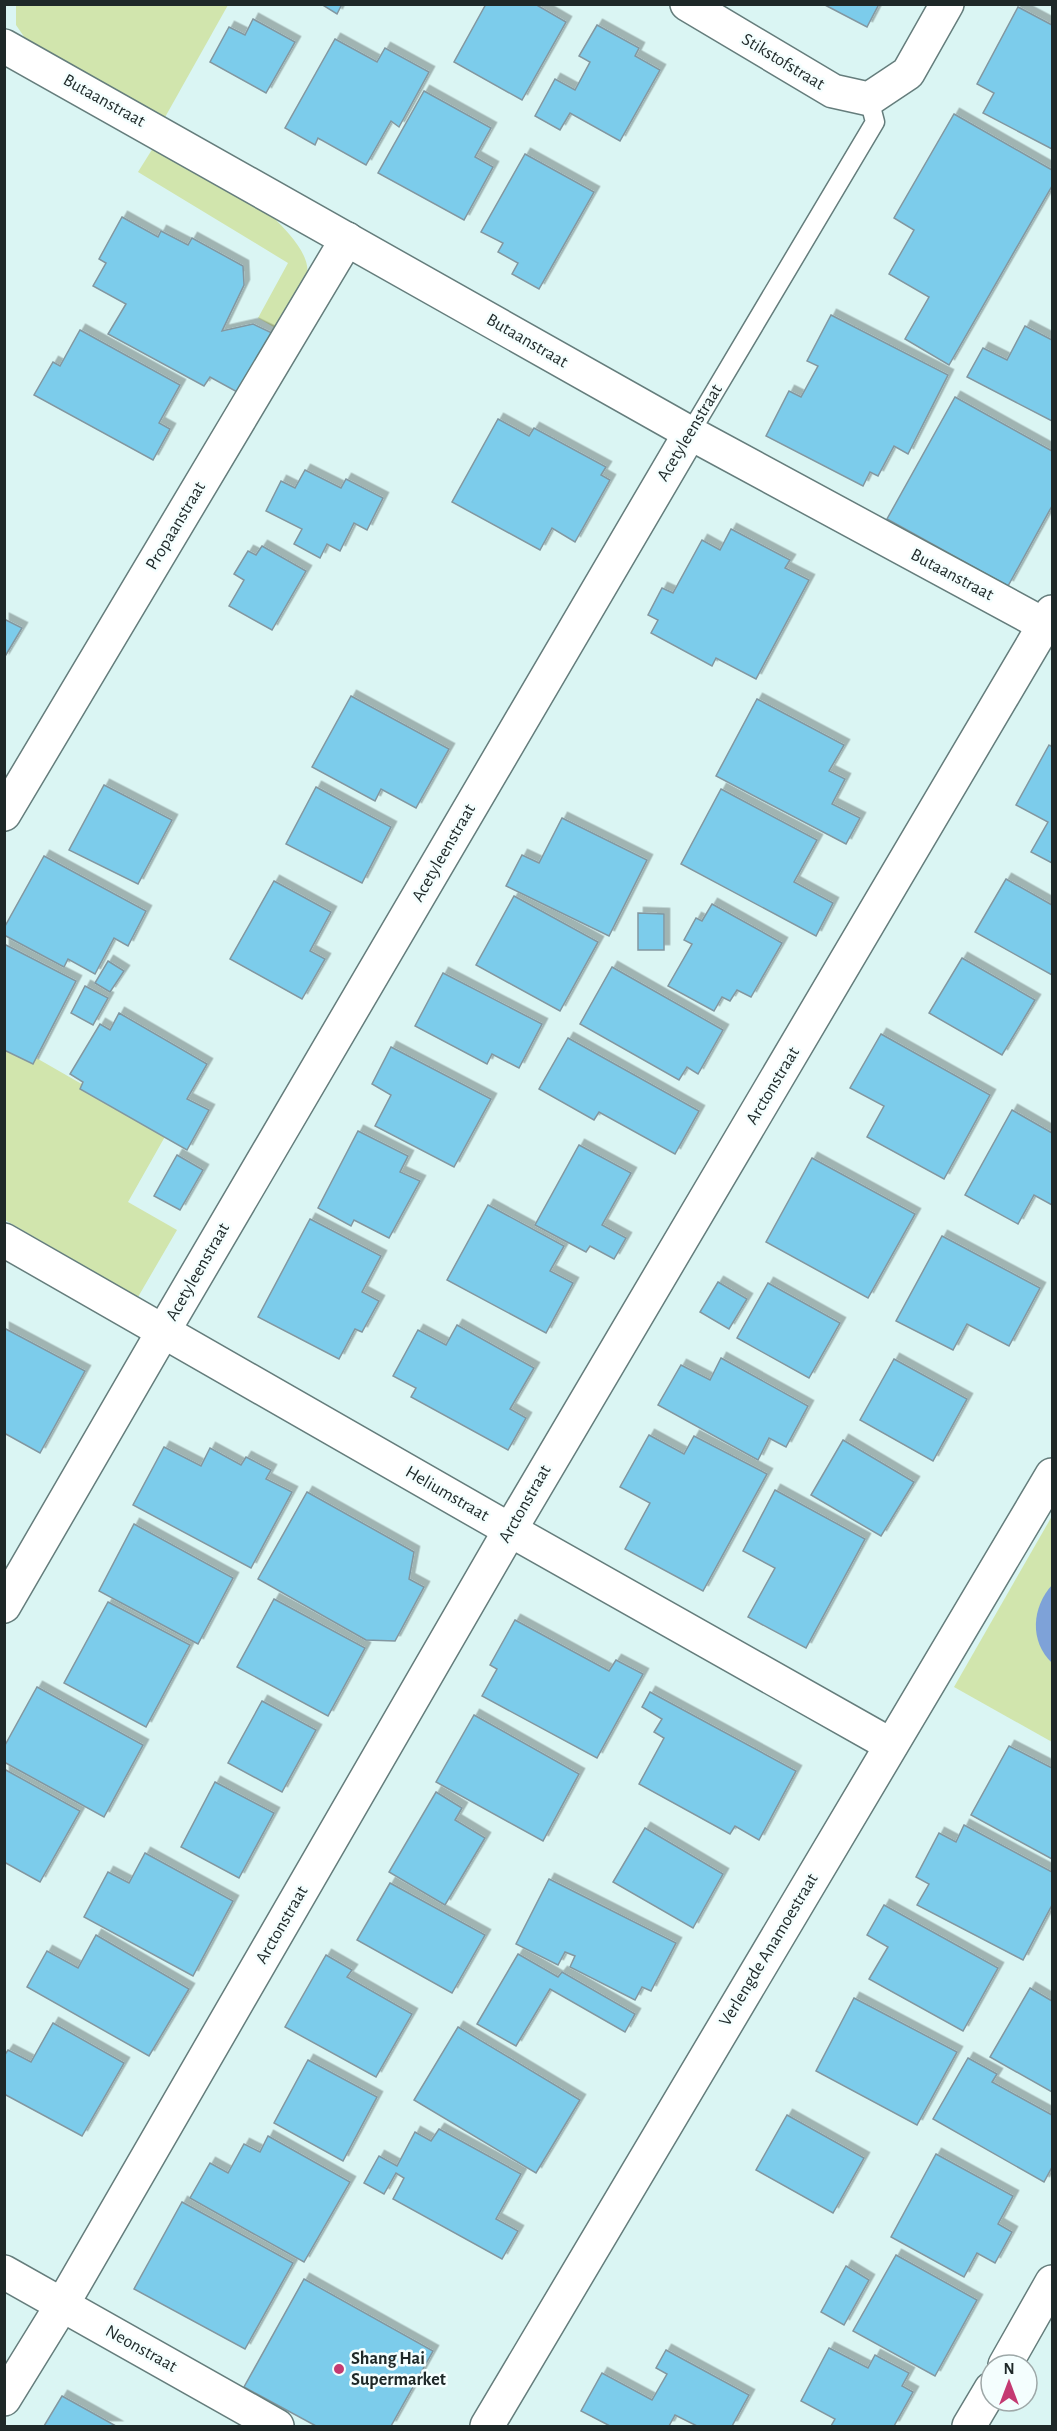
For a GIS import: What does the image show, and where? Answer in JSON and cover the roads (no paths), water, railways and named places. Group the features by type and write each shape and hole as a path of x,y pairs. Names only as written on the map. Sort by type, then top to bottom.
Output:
{"street":[{"name":"Stikstofstraat","path":"687,4 833,91 869,99"},
{"path":"869,99 908,73 947,4"},
{"name":"Butaanstraat","path":"4,45 690,433 1050,622"},
{"name":"Propaanstraat","path":"4,814 347,239"},
{"name":"Acetyleenstraat","path":"4,1606 690,433"},
{"name":"Arctonstraat","path":"4,2399 62,2305 510,1530 1050,622"},
{"name":"Heliumstraat","path":"4,1240 891,1745"},
{"name":"Verlengde Anamoestraat","path":"487,2427 1053,1475"},
{"name":"Neonstraat","path":"4,2272 277,2427"},
{"path":"1012,2353 1053,2282"},
{"path":"969,2427 979,2410"}],"lane":[{"name":"Acetyleenstraat","path":"690,433 875,122 869,99"}],"water":[{"path":"1052,1585 1052,1663 1039,1645 1036,1624 1040,1603"}],"place":[{"name":"Shang Hai Supermarket","path":"339,2369"}]}
